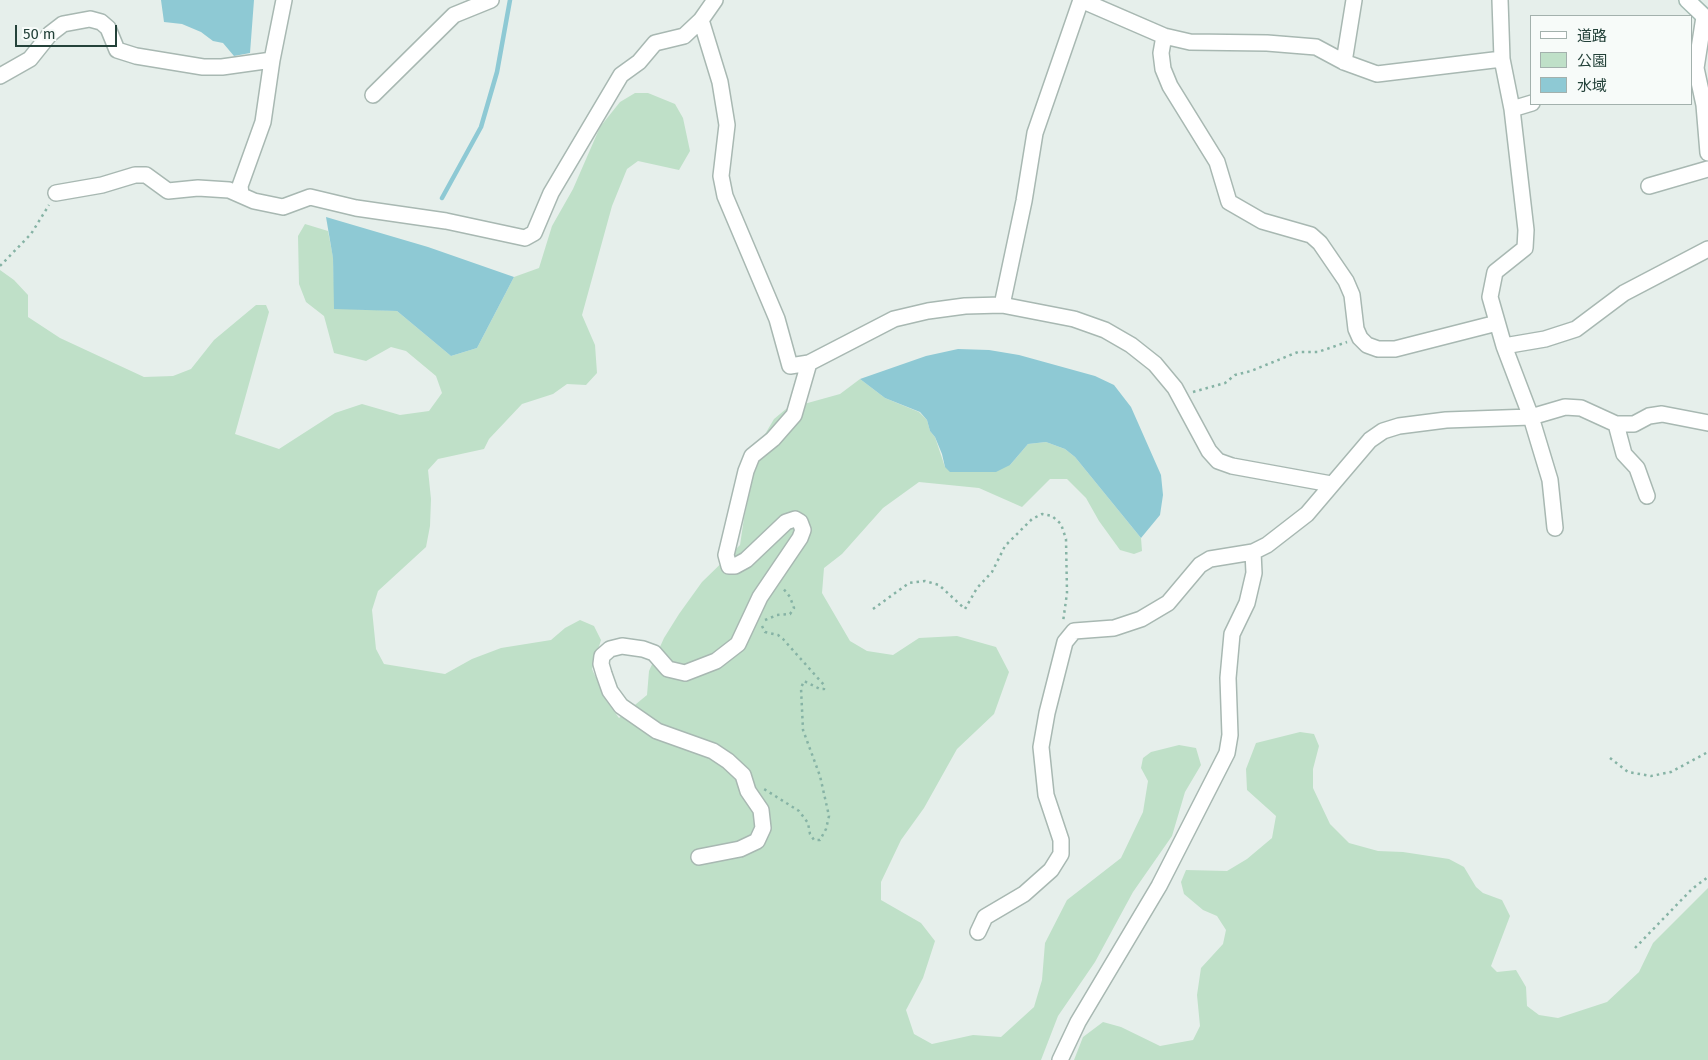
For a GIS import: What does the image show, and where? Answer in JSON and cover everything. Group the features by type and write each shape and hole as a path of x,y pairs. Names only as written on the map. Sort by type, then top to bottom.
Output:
{"street":[{"path":"241,194 240,186 263,122 272,60 284,0"},
{"path":"373,95 454,16 491,0"},
{"path":"56,192 102,185 135,175 146,175 168,191 198,188 241,194 254,201 283,207 310,197 356,208 446,221 526,238 534,233 550,193 621,74 639,62 656,43 684,36 701,20 715,0"},
{"path":"1002,305 1024,201 1035,133 1081,0 1164,36 1190,42 1267,43 1316,47 1344,62 1377,74 1502,59"},
{"path":"1344,62 1354,0"},
{"path":"1500,0 1502,59 1512,109 1526,230 1525,248 1495,272 1490,296 1504,346 1531,417 1550,480 1555,528"},
{"path":"1687,0 1706,19 1694,68 1704,105 1708,154"},
{"path":"0,76 30,59 50,34 63,24 90,19 101,22 108,28 117,50 136,56 203,67 222,67 272,60"},
{"path":"701,20 720,82 727,125 721,176 725,196 778,318 790,366 809,364 894,319 965,306 1002,305 1074,319 1105,330 1131,345 1155,364 1180,396 1209,451 1218,461 1232,466 1330,484"},
{"path":"1164,36 1161,53 1163,69 1170,86 1217,162 1228,202 1262,221 1311,235 1320,243 1346,282 1352,295 1360,338 1367,345 1386,350 1497,323"},
{"path":"1512,109 1530,104"},
{"path":"1649,186 1708,169"},
{"path":"1504,346 1545,339 1576,329 1624,293 1708,249"},
{"path":"699,857 740,849 757,841 763,828 761,810 748,790 743,776 728,761 713,751 658,731 621,706 610,691 601,664 602,656 610,649 622,646 642,649 654,653 668,669 676,672 685,672 716,661 738,644 770,580 800,538 803,530 800,522 794,518 786,522 746,560 735,566 729,566 726,555 746,471 752,456 773,439 794,415 809,364"},
{"path":"978,932 985,917 1024,894 1051,870 1060,854 1061,840 1048,804 1040,756 1047,713 1065,642 1069,635 1082,629 1114,628 1141,619 1168,603 1200,565 1210,559 1253,552 1267,545 1307,514 1330,484 1370,440 1382,431 1399,426 1446,420 1531,417 1565,407 1581,408 1616,424 1634,424 1649,416 1662,414 1708,423"},
{"path":"1616,424 1624,454 1637,468 1647,496"},
{"path":"1060,1060 1078,1022 1159,886 1227,753 1230,735 1228,678 1232,634 1247,603 1254,573 1253,552"}],"path":[{"path":"0,266 31,234 56,192"},
{"path":"1180,396 1225,383 1235,375 1251,371 1298,352 1318,352 1360,338"},
{"path":"873,609 909,583 925,581 939,585 965,609 977,588 992,572 1005,546 1032,519 1042,514 1052,516 1061,524 1066,539 1067,593 1062,626 1069,635"},
{"path":"743,776 798,811 808,823 810,834 814,840 820,840 826,829 828,816 820,776 803,730 801,688 804,681 820,689 824,689 824,685 783,639 778,635 765,632 762,626 765,620 777,615 790,614 794,608 784,588 770,580"},
{"path":"1610,758 1628,772 1651,776 1671,772 1708,752"},
{"path":"1635,948 1692,889 1708,877"}],"green space":[{"path":"635,93 648,93 675,104 683,118 690,151 679,170 638,161 627,169 612,206 582,315 595,345 597,373 586,385 567,384 553,394 522,404 489,439 484,449 438,459 428,470 431,499 430,526 426,547 378,591 372,610 376,649 384,664 445,674 472,659 501,648 551,640 565,628 580,620 594,626 601,640 592,669 606,700 619,718 647,695 649,671 664,638 679,614 702,582 740,545 761,441 774,419 786,409 840,394 860,379 885,398 919,412 927,420 945,467 1010,465 1028,444 1046,442 1065,449 1075,457 1141,538 1142,551 1134,554 1120,550 1099,521 1086,498 1067,479 1050,479 1022,507 979,488 919,482 883,508 842,554 824,568 822,593 850,641 867,651 893,655 919,638 957,636 996,647 1009,672 994,714 957,749 924,808 901,840 881,882 881,900 921,923 935,941 923,978 906,1010 914,1034 932,1044 973,1035 1001,1037 1034,1007 1042,980 1045,943 1067,900 1121,858 1143,812 1148,781 1141,768 1143,758 1151,752 1179,745 1196,748 1201,765 1185,792 1172,836 1133,892 1095,962 1058,1016 1041,1060 0,1060 0,270 14,280 28,295 28,317 60,338 144,377 173,376 191,369 214,340 256,305 266,305 269,312 235,434 279,449 335,413 362,404 400,415 429,411 442,393 436,376 406,351 391,347 366,361 334,353 324,316 306,302 299,284 298,236 305,224 328,231 333,257 335,308 397,311 451,356 477,348 514,277 539,268 552,226 573,189 600,127 620,102"},
{"path":"1300,732 1314,734 1319,746 1313,769 1313,788 1330,824 1349,843 1378,851 1403,852 1449,859 1464,867 1476,887 1483,893 1502,900 1510,916 1491,966 1497,972 1516,970 1526,987 1527,1006 1539,1015 1558,1018 1607,1002 1639,972 1653,943 1708,888 1708,1060 1074,1060 1083,1037 1103,1022 1121,1027 1160,1046 1193,1040 1200,1026 1197,995 1201,968 1223,944 1226,930 1217,916 1203,910 1184,894 1181,882 1186,870 1227,871 1247,859 1272,838 1276,816 1247,790 1246,769 1256,743"}],"water":[{"path":"161,0 254,0 250,53 234,56 223,43 213,41 201,32 182,24 164,22"},
{"path":"326,217 428,247 514,277 477,348 451,356 397,311 334,309 333,258"},
{"path":"958,349 989,350 1019,355 1095,376 1114,385 1131,407 1161,475 1163,495 1160,515 1141,538 1075,457 1065,449 1046,442 1028,444 1010,465 996,472 950,472 945,467 942,454 935,437 930,431 927,420 920,412 885,398 860,379 926,356"}],"waterway":[{"path":"442,198 481,127 497,72 510,0"}]}
